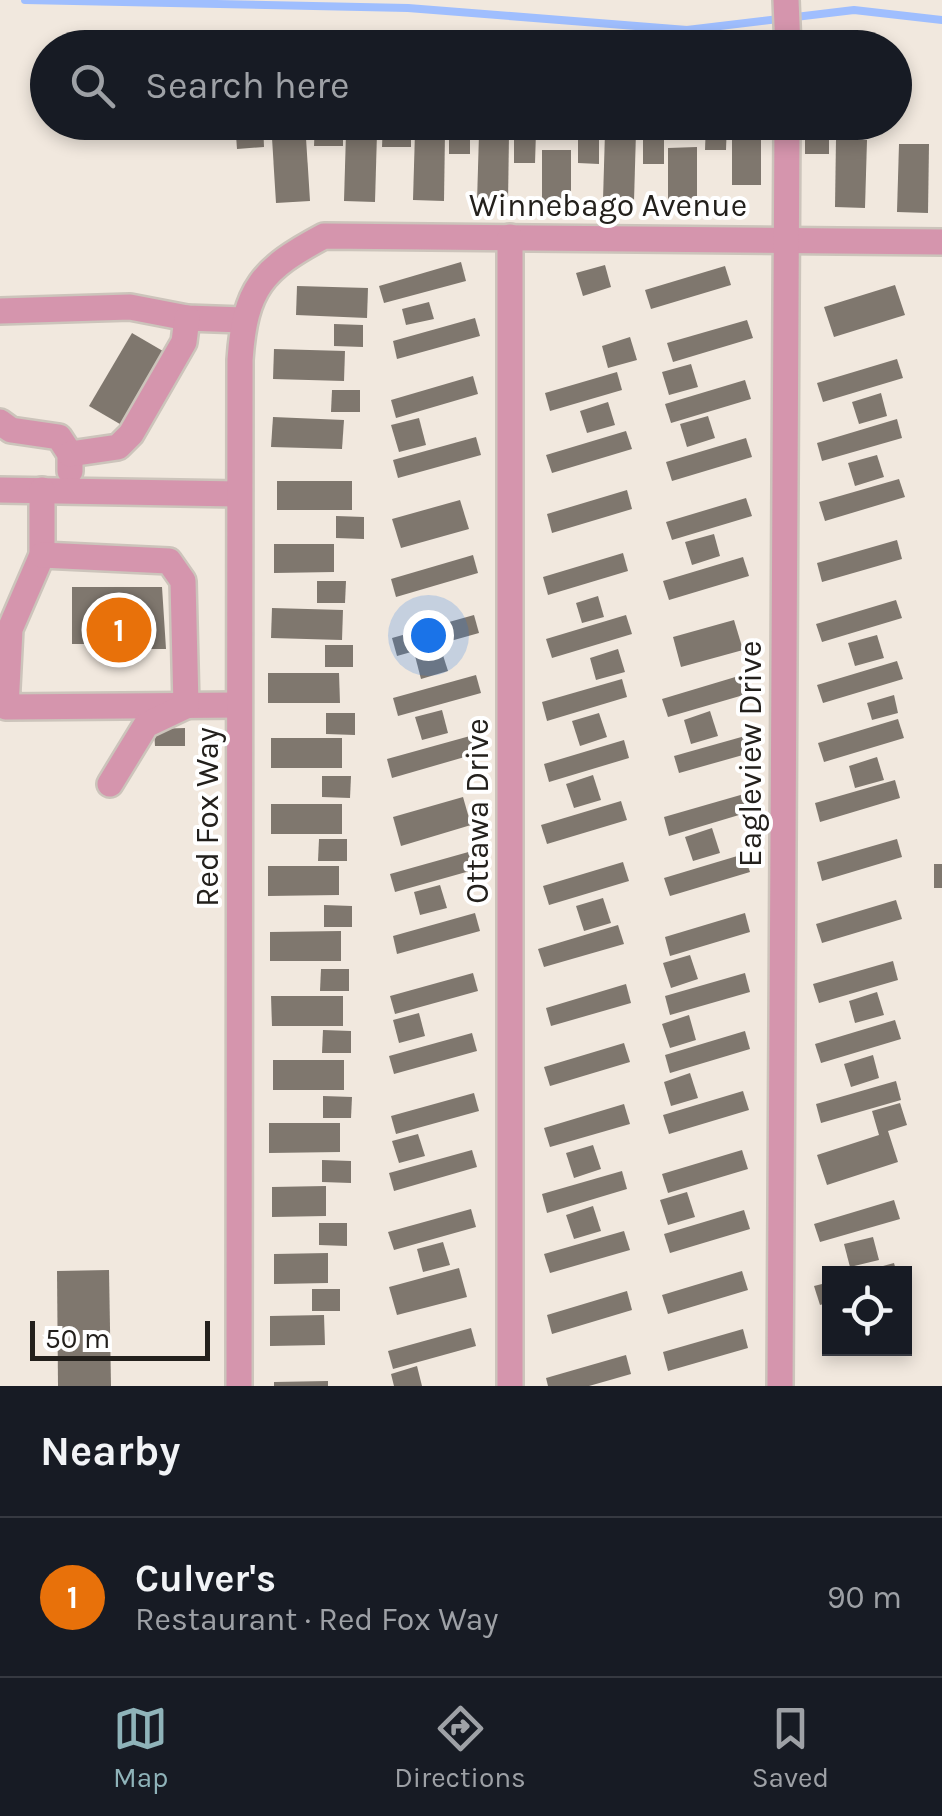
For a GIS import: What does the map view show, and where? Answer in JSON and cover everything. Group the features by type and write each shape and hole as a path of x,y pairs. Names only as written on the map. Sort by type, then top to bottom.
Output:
{"street":[{"path":"786,2 787,30"},
{"name":"Eagleview Drive","path":"780,1386 787,140"},
{"name":"Winnebago Avenue","path":"280,259 324,236 942,242"},
{"name":"Ottawa Drive","path":"510,236 510,1386"},
{"name":"Red Fox Way","path":"239,1386 239,494 243,320 256,289 280,259"},
{"path":"0,311 130,308 187,318 243,320"},
{"path":"70,454 118,448 131,434 184,342 187,318"},
{"path":"0,422 26,434 52,434 70,454 70,491"},
{"path":"0,490 239,494"},
{"path":"42,490 42,555 10,629 6,708 239,705"},
{"path":"42,555 169,561 183,582 186,706"},
{"path":"110,784 146,725 186,706"}],"building":[{"path":"236,140 264,140 264,147 237,149"},
{"path":"272,140 306,140 310,201 276,203"},
{"path":"314,140 343,140 343,146 314,146"},
{"path":"346,140 377,140 375,202 344,201"},
{"path":"382,140 411,140 411,147 382,147"},
{"path":"415,140 445,140 444,201 413,200"},
{"path":"449,140 470,140 470,154 449,154"},
{"path":"479,140 509,140 508,203 477,202"},
{"path":"514,140 536,140 535,163 514,163"},
{"path":"578,140 599,140 599,164 578,163"},
{"path":"605,140 636,140 634,201 603,200"},
{"path":"643,140 664,140 664,164 643,164"},
{"path":"705,140 726,140 726,150 705,150"},
{"path":"732,140 761,140 761,185 732,185"},
{"path":"805,140 829,140 829,154 805,154"},
{"path":"836,140 867,140 865,208 835,207"},
{"path":"899,144 929,144 928,213 897,212"},
{"path":"697,147 697,200 668,201 668,148"},
{"path":"542,150 571,150 571,203 542,203"},
{"path":"461,262 466,281 384,303 379,286"},
{"path":"605,265 611,287 583,296 576,273"},
{"path":"725,266 731,285 651,309 645,290"},
{"path":"895,285 905,315 834,337 824,307"},
{"path":"297,286 368,288 367,318 296,315"},
{"path":"429,302 434,319 406,325 402,309"},
{"path":"475,318 480,336 397,359 393,341"},
{"path":"747,320 753,338 673,362 667,343"},
{"path":"334,324 363,325 363,347 334,346"},
{"path":"132,333 168,354 125,427 89,406"},
{"path":"630,337 637,360 608,368 602,346"},
{"path":"274,349 345,351 344,381 273,379"},
{"path":"897,359 903,378 823,402 817,383"},
{"path":"691,364 698,387 669,395 662,372"},
{"path":"617,372 622,390 550,411 545,393"},
{"path":"473,376 478,394 396,418 391,400"},
{"path":"745,380 751,399 671,423 665,404"},
{"path":"332,390 360,390 360,412 331,412"},
{"path":"881,393 887,416 859,424 852,402"},
{"path":"608,402 615,425 587,433 580,411"},
{"path":"708,416 715,438 687,447 680,424"},
{"path":"273,417 344,420 342,449 271,447"},
{"path":"419,418 426,445 399,452 391,425"},
{"path":"897,419 902,438 822,461 817,443"},
{"path":"626,431 632,449 552,473 546,455"},
{"path":"476,437 481,455 398,478 393,460"},
{"path":"746,438 752,457 672,481 666,462"},
{"path":"877,455 884,477 855,486 848,463"},
{"path":"899,479 905,497 825,521 819,502"},
{"path":"277,481 352,481 352,510 277,510"},
{"path":"627,490 632,509 552,533 547,514"},
{"path":"746,498 752,516 672,540 666,522"},
{"path":"460,500 469,529 401,548 392,519"},
{"path":"336,516 364,517 364,539 336,538"},
{"path":"714,534 720,556 692,565 685,542"},
{"path":"897,540 902,559 822,582 817,563"},
{"path":"274,544 334,544 334,572 274,573"},
{"path":"623,553 628,571 548,595 543,577"},
{"path":"473,555 478,573 396,597 391,579"},
{"path":"743,557 749,576 669,600 663,581"},
{"path":"317,581 346,581 345,603 317,603"},
{"path":"72,587 162,587 166,649 105,649 105,644 72,644"},
{"path":"598,596 604,617 582,623 576,603"},
{"path":"896,600 902,618 822,642 816,624"},
{"path":"272,608 343,610 342,640 271,638"},
{"path":"474,615 479,633 397,656 392,638"},
{"path":"626,615 632,634 552,658 546,639"},
{"path":"734,620 743,650 681,667 673,637"},
{"path":"877,635 884,658 855,666 848,643"},
{"path":"325,645 353,645 353,667 325,667"},
{"path":"441,649 448,671 421,679 415,656"},
{"path":"618,649 625,672 596,680 590,658"},
{"path":"897,661 903,679 823,703 817,685"},
{"path":"268,673 339,673 340,703 268,703"},
{"path":"476,675 481,693 398,716 393,698"},
{"path":"742,675 747,694 668,717 662,699"},
{"path":"622,679 627,697 547,721 542,702"},
{"path":"894,695 898,713 872,720 867,703"},
{"path":"442,710 448,733 422,740 415,717"},
{"path":"710,711 718,736 691,744 684,720"},
{"path":"326,713 355,713 355,735 326,734"},
{"path":"599,713 607,737 580,746 572,721"},
{"path":"898,719 904,738 824,762 818,743"},
{"path":"185,728 185,746 155,746 154,729"},
{"path":"470,736 475,754 392,778 387,759"},
{"path":"745,736 750,753 679,773 674,756"},
{"path":"271,738 342,738 342,768 271,768"},
{"path":"624,740 629,758 549,782 544,764"},
{"path":"877,757 884,780 855,788 849,766"},
{"path":"593,775 601,800 574,808 566,784"},
{"path":"322,776 351,776 350,798 322,797"},
{"path":"895,780 900,798 820,822 815,803"},
{"path":"744,794 749,812 669,836 664,817"},
{"path":"463,797 471,825 401,846 393,817"},
{"path":"621,801 627,820 547,844 541,825"},
{"path":"271,804 342,804 342,834 271,834"},
{"path":"712,828 720,853 693,861 685,837"},
{"path":"319,839 347,839 347,861 318,861"},
{"path":"897,839 902,857 822,881 817,862"},
{"path":"472,851 477,869 395,892 390,874"},
{"path":"744,854 750,872 670,896 664,878"},
{"path":"623,862 629,881 549,905 543,886"},
{"path":"934,864 942,864 942,888 934,888"},
{"path":"268,866 339,866 339,895 268,896"},
{"path":"440,885 447,908 420,915 414,892"},
{"path":"603,898 611,923 584,931 576,906"},
{"path":"896,900 902,919 822,943 816,924"},
{"path":"324,905 352,906 352,927 324,927"},
{"path":"475,913 480,931 397,954 393,936"},
{"path":"745,913 750,932 670,956 665,937"},
{"path":"618,925 624,944 544,967 538,949"},
{"path":"341,931 341,961 270,961 270,932"},
{"path":"690,955 698,979 671,988 663,963"},
{"path":"893,961 898,980 819,1003 813,984"},
{"path":"321,969 349,969 349,991 320,991"},
{"path":"473,973 478,991 395,1014 390,996"},
{"path":"745,973 750,992 670,1015 665,996"},
{"path":"626,984 631,1003 551,1026 546,1008"},
{"path":"877,992 884,1015 855,1023 849,1001"},
{"path":"271,996 343,996 343,1026 272,1026"},
{"path":"419,1013 425,1036 399,1043 393,1020"},
{"path":"689,1015 696,1040 670,1048 662,1024"},
{"path":"895,1020 901,1039 821,1063 815,1044"},
{"path":"323,1030 351,1031 351,1053 322,1053"},
{"path":"745,1031 750,1049 670,1073 665,1055"},
{"path":"472,1033 477,1051 394,1074 389,1056"},
{"path":"624,1043 630,1062 550,1086 544,1067"},
{"path":"873,1055 879,1078 851,1087 844,1064"},
{"path":"273,1060 344,1060 344,1090 273,1090"},
{"path":"690,1073 698,1098 671,1106 664,1082"},
{"path":"896,1081 901,1100 821,1123 816,1104"},
{"path":"743,1091 749,1110 669,1134 663,1115"},
{"path":"474,1093 479,1111 396,1134 391,1116"},
{"path":"323,1096 352,1097 351,1118 323,1118"},
{"path":"900,1103 907,1125 888,1131 898,1162 827,1185 817,1155 879,1135 872,1111"},
{"path":"624,1104 630,1124 550,1147 544,1128"},
{"path":"269,1123 340,1123 340,1152 269,1153"},
{"path":"418,1134 425,1156 399,1163 392,1141"},
{"path":"593,1145 601,1169 574,1178 566,1153"},
{"path":"472,1150 477,1167 394,1191 389,1173"},
{"path":"742,1150 748,1169 668,1193 662,1174"},
{"path":"322,1160 351,1161 351,1183 322,1182"},
{"path":"622,1171 627,1189 547,1213 542,1194"},
{"path":"326,1186 326,1216 272,1217 272,1187"},
{"path":"687,1192 695,1217 668,1225 660,1200"},
{"path":"894,1200 900,1219 820,1242 814,1224"},
{"path":"593,1206 601,1231 574,1239 566,1215"},
{"path":"471,1209 476,1227 394,1250 388,1232"},
{"path":"744,1210 750,1229 670,1253 664,1234"},
{"path":"319,1223 347,1223 347,1246 319,1245"},
{"path":"624,1231 630,1250 550,1273 544,1254"},
{"path":"873,1237 879,1260 850,1266 844,1244"},
{"path":"443,1242 450,1265 423,1272 417,1249"},
{"path":"328,1253 328,1283 274,1284 274,1254"},
{"path":"459,1268 467,1297 397,1315 389,1287"},
{"path":"109,1270 111,1386 58,1386 57,1271"},
{"path":"742,1271 748,1290 668,1314 662,1295"},
{"path":"822,1284 822,1304 820,1305 814,1286"},
{"path":"312,1289 340,1289 340,1311 312,1311"},
{"path":"627,1291 632,1310 552,1334 547,1315"},
{"path":"324,1315 325,1345 270,1346 270,1316"},
{"path":"471,1328 476,1346 393,1369 388,1351"},
{"path":"743,1329 748,1348 668,1371 663,1352"},
{"path":"626,1355 631,1374 589,1386 548,1386 546,1378"},
{"path":"417,1366 422,1386 394,1386 391,1374"},
{"path":"328,1381 328,1386 274,1386 274,1382"}],"waterway":[{"path":"25,0 408,8 687,30 854,10 942,20"}],"place":[{"name":"Culver's","path":"119,630"}]}
